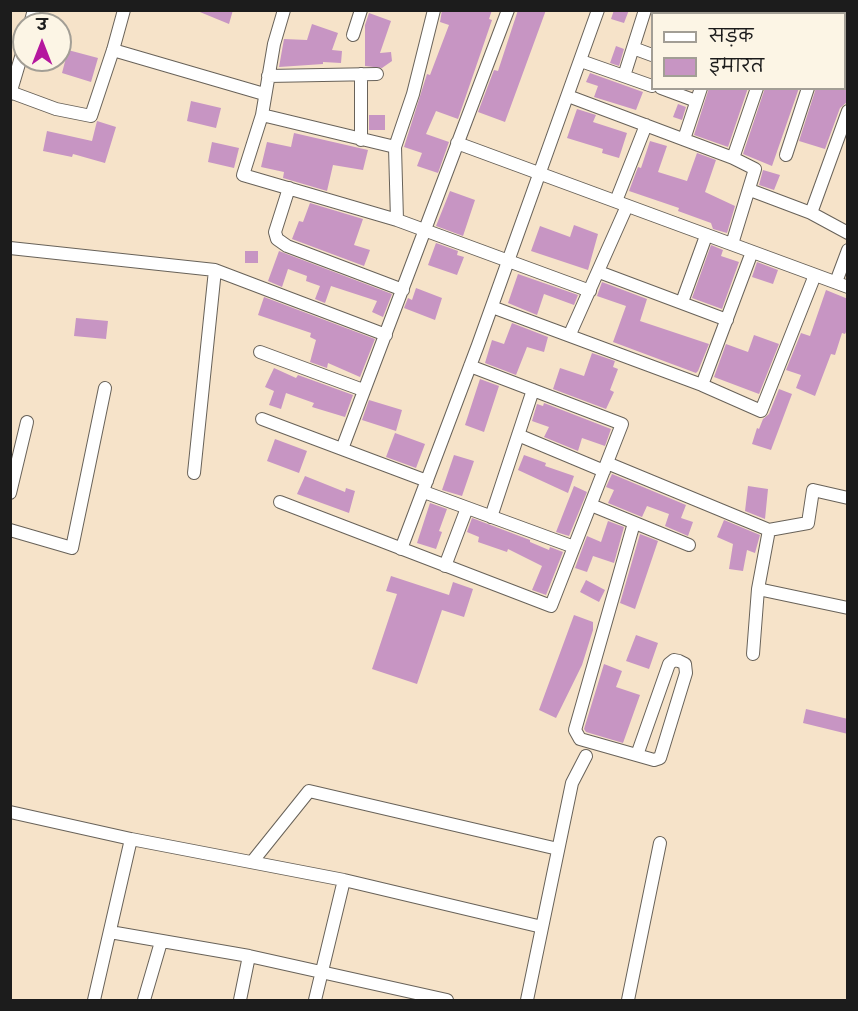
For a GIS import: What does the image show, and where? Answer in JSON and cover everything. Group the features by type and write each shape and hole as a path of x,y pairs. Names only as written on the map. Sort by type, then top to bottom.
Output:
{"street":[{"path":"17,72 11,93 56,109 91,116 113,50 123,10"},
{"path":"353,35 361,10"},
{"path":"397,220 395,147 410,104 434,10"},
{"path":"342,449 508,10"},
{"path":"401,549 492,306 598,10"},
{"path":"624,76 645,10"},
{"path":"283,11 264,94 262,115 243,175 397,220 590,291"},
{"path":"633,48 651,55"},
{"path":"113,50 264,94"},
{"path":"580,61 651,86"},
{"path":"361,74 361,140"},
{"path":"268,76 377,74"},
{"path":"672,90 698,95 684,139"},
{"path":"733,158 756,90"},
{"path":"786,154 807,90"},
{"path":"567,96 733,158 755,169 732,244"},
{"path":"811,213 848,111"},
{"path":"262,115 395,147"},
{"path":"570,334 599,272 646,125"},
{"path":"457,143 842,285 848,250"},
{"path":"289,188 275,232 277,239 288,246 403,290"},
{"path":"750,190 811,213 848,233"},
{"path":"682,302 706,236"},
{"path":"10,260 11,249 215,270 386,335"},
{"path":"702,385 752,252"},
{"path":"194,473 215,270"},
{"path":"599,272 727,320"},
{"path":"492,306 702,385 761,411 815,275"},
{"path":"260,352 363,390"},
{"path":"280,502 551,606 621,424 470,366"},
{"path":"10,530 72,548 105,388"},
{"path":"491,517 533,390"},
{"path":"262,419 342,449 467,508 574,548"},
{"path":"10,493 27,422"},
{"path":"518,435 769,530 808,523 813,490 848,498"},
{"path":"591,505 689,545"},
{"path":"445,566 467,508"},
{"path":"634,523 575,730 580,739 654,760 663,754 686,673 685,664 679,661 674,660 669,664 637,755"},
{"path":"753,654 758,589 769,530"},
{"path":"758,589 848,608"},
{"path":"527,1000 572,783 586,756"},
{"path":"252,862 309,791 558,849"},
{"path":"10,812 131,839 344,880 542,927"},
{"path":"94,1000 131,839"},
{"path":"628,1000 660,843"},
{"path":"315,1000 344,880"},
{"path":"110,932 321,971 397,995 447,1000"},
{"path":"144,1000 161,942"},
{"path":"240,1000 249,956"}],"building":[{"path":"195,10 233,10 229,24"},
{"path":"442,10 492,10 489,19 492,20 458,119 436,111 426,134 449,142 438,173 417,166 422,153 404,147 427,74 430,75 449,25 440,22"},
{"path":"518,10 546,10 505,122 478,112 494,70 498,71"},
{"path":"614,10 629,10 624,23 611,19"},
{"path":"369,13 391,21 380,53 391,52 392,61 382,68 365,66 365,25"},
{"path":"312,24 338,33 332,50 342,51 341,63 323,62 323,64 279,67 284,39 307,40"},
{"path":"616,46 624,49 619,66 610,63"},
{"path":"72,51 98,58 91,82 62,73 72,72"},
{"path":"590,73 643,92 636,110 594,97 598,86 586,82"},
{"path":"848,88 846,103 840,108 825,149 799,141 815,90 846,90"},
{"path":"708,90 747,90 728,147 694,135"},
{"path":"764,90 798,90 772,166 743,154"},
{"path":"191,101 221,108 216,128 187,121"},
{"path":"678,104 686,107 682,120 673,117"},
{"path":"577,109 596,115 593,122 627,133 619,158 602,153 603,149 567,138"},
{"path":"369,115 385,115 385,130 369,130"},
{"path":"97,121 116,127 105,163 73,154 72,157 43,151 47,131 92,141"},
{"path":"294,133 368,150 363,170 333,165 327,191 283,178 284,172 261,167 267,142 291,147"},
{"path":"650,141 667,146 658,172 687,181 697,153 716,160 705,192 735,206 727,233 713,229 711,223 678,211 679,208 629,191 638,167 641,168"},
{"path":"212,142 239,148 234,168 208,162"},
{"path":"763,170 780,175 774,190 759,185"},
{"path":"450,191 475,200 463,236 436,226"},
{"path":"310,203 363,219 354,245 370,250 364,266 292,239 299,221 303,222"},
{"path":"574,225 598,234 588,270 531,251 540,226 570,237"},
{"path":"436,243 458,251 457,255 464,257 457,275 428,265"},
{"path":"711,245 723,250 721,256 739,262 722,309 692,298"},
{"path":"245,251 258,251 258,263 245,263"},
{"path":"279,251 392,294 383,317 372,312 377,301 331,286 325,303 315,299 320,286 306,281 307,276 288,269 282,287 268,281"},
{"path":"757,262 778,270 773,284 752,277"},
{"path":"518,274 578,295 574,305 544,294 537,315 508,303"},
{"path":"602,282 647,299 640,321 709,344 698,371 696,373 613,342 626,306 597,296"},
{"path":"416,288 442,298 435,320 404,308 408,298 412,300"},
{"path":"826,290 848,299 848,328 845,334 842,333 835,355 831,354 815,396 796,388 801,375 786,370 801,333 810,336"},
{"path":"264,297 375,339 360,377 328,363 327,368 310,362 316,340 310,337 311,333 258,315"},
{"path":"76,318 108,321 106,339 74,336"},
{"path":"512,323 548,337 544,352 527,347 516,375 485,363 492,340 504,344"},
{"path":"754,335 779,344 759,394 714,377 726,344 748,352"},
{"path":"592,353 615,361 613,367 618,369 610,390 614,392 606,409 553,389 560,368 584,376"},
{"path":"274,368 296,378 298,375 353,395 345,417 312,407 314,403 286,393 281,409 269,405 274,391 265,387"},
{"path":"480,379 499,386 484,432 465,425"},
{"path":"779,389 792,394 771,450 752,444 757,428 759,429 763,419 769,414"},
{"path":"369,400 402,410 396,431 362,420"},
{"path":"544,403 611,429 605,446 582,438 578,451 544,437 549,427 532,421 537,404 543,406"},
{"path":"395,433 425,444 416,468 386,457"},
{"path":"275,439 307,451 299,473 267,461"},
{"path":"454,455 474,461 462,496 442,490"},
{"path":"524,455 546,463 545,466 574,476 568,493 518,470"},
{"path":"612,474 686,505 681,518 693,522 688,536 665,526 669,514 647,506 642,517 608,503 614,490 606,487"},
{"path":"305,476 345,492 346,488 355,491 349,513 297,494"},
{"path":"574,486 587,492 569,536 556,532"},
{"path":"748,486 768,489 765,519 745,511"},
{"path":"430,503 447,509 439,531 442,532 436,549 417,543"},
{"path":"472,518 530,540 549,550 550,547 563,552 546,595 532,590 542,566 508,549 507,552 478,542 479,537 467,532"},
{"path":"724,520 760,535 755,553 747,550 743,571 729,569 733,544 717,537"},
{"path":"608,521 624,527 614,563 593,556 587,572 575,568 587,536 601,542"},
{"path":"640,534 658,541 635,609 620,603"},
{"path":"391,576 449,595 453,582 473,589 464,617 442,610 417,684 372,669 397,594 386,591"},
{"path":"586,580 605,590 599,602 580,592"},
{"path":"574,615 593,622 593,630 582,665 556,718 539,710"},
{"path":"636,635 658,643 649,669 626,661"},
{"path":"604,664 622,671 616,687 640,695 623,743 586,732 584,729"},
{"path":"806,709 848,719 848,734 803,723"}]}
